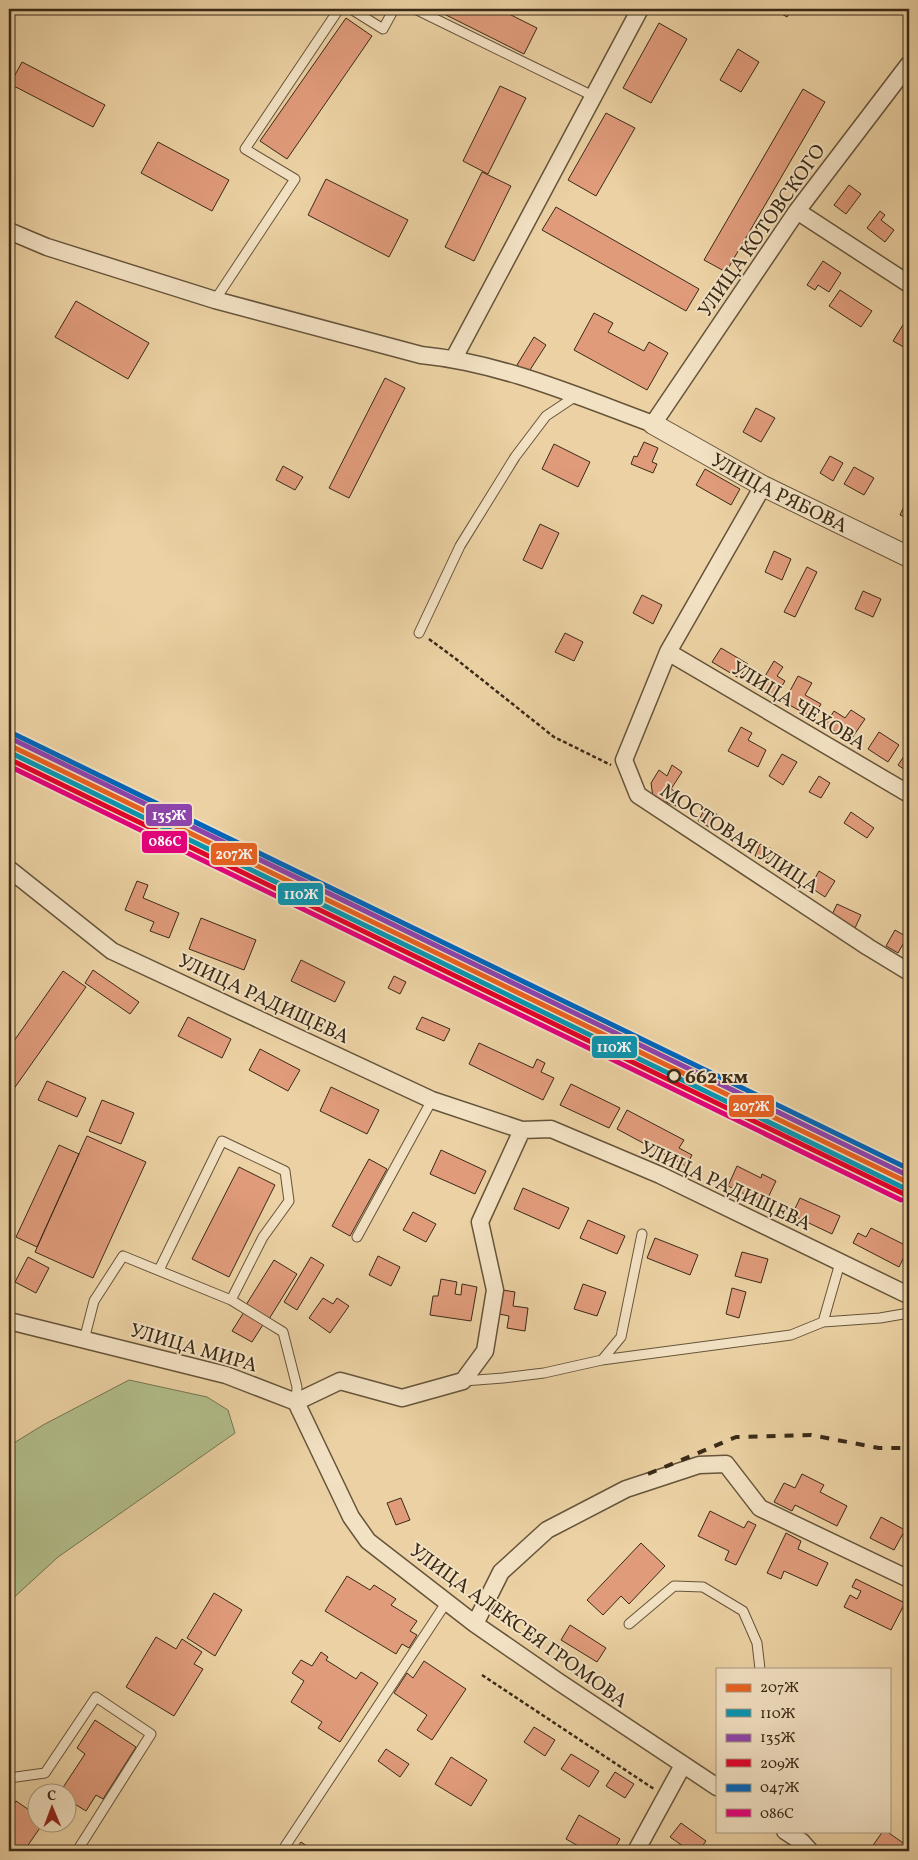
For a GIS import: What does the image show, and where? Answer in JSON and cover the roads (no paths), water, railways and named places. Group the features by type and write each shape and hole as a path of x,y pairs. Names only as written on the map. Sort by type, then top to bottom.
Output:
{"street":[{"path":"454,358 640,9"},
{"name":"УЛИЦА КОТОВСКОГО","path":"653,424 797,211 909,64"},
{"path":"797,211 909,284"},
{"path":"9,231 48,247 215,300 421,354 454,358 525,377 653,424"},
{"name":"УЛИЦА РЯБОВА","path":"653,424 764,486 909,557"},
{"name":"МОСТОВАЯ УЛИЦА","path":"764,486 668,652 624,760 638,795 909,972"},
{"name":"УЛИЦА ЧЕХОВА","path":"668,652 909,794"},
{"name":"УЛИЦА РАДИЩЕВА","path":"9,868 112,951 432,1100 522,1130 551,1129 642,1167 840,1263 908,1299"},
{"path":"296,1402 340,1381 402,1398 463,1381 486,1351 495,1290 480,1222 522,1130"},
{"name":"УЛИЦА МИРА","path":"9,1321 226,1375 296,1402"},
{"name":"УЛИЦА АЛЕКСЕЯ ГРОМОВА","path":"296,1402 351,1517 368,1541 475,1624 716,1786"},
{"path":"475,1624 501,1572 547,1530 626,1489 699,1465 726,1464 760,1508 909,1579"},
{"path":"636,1851 683,1765"},
{"path":"787,1832 802,1842 810,1851"}],"lane":[{"path":"215,300 295,179 246,149 339,9"},
{"path":"351,9 383,29 394,9"},
{"path":"415,9 594,96"},
{"path":"419,633 460,546 515,457 546,416 576,396"},
{"path":"357,1237 432,1100"},
{"path":"159,1270 222,1141 285,1171 289,1201 263,1237 231,1300"},
{"path":"602,1360 621,1337 642,1234"},
{"path":"84,1340 94,1301 123,1256 231,1300 283,1332 297,1387 296,1402"},
{"path":"823,1322 840,1263"},
{"path":"463,1381 544,1373 602,1360 791,1335 823,1322 880,1318 909,1313"},
{"path":"629,1624 674,1586 703,1587 743,1611 757,1643 760,1668"},
{"path":"282,1851 446,1603"},
{"path":"9,1778 45,1773 96,1697 151,1734 77,1851"}],"railway":[{"path":"648,1474 736,1437 811,1435 879,1448 909,1448"}],"place":[{"name":"662 км","path":"674,1076"}]}
